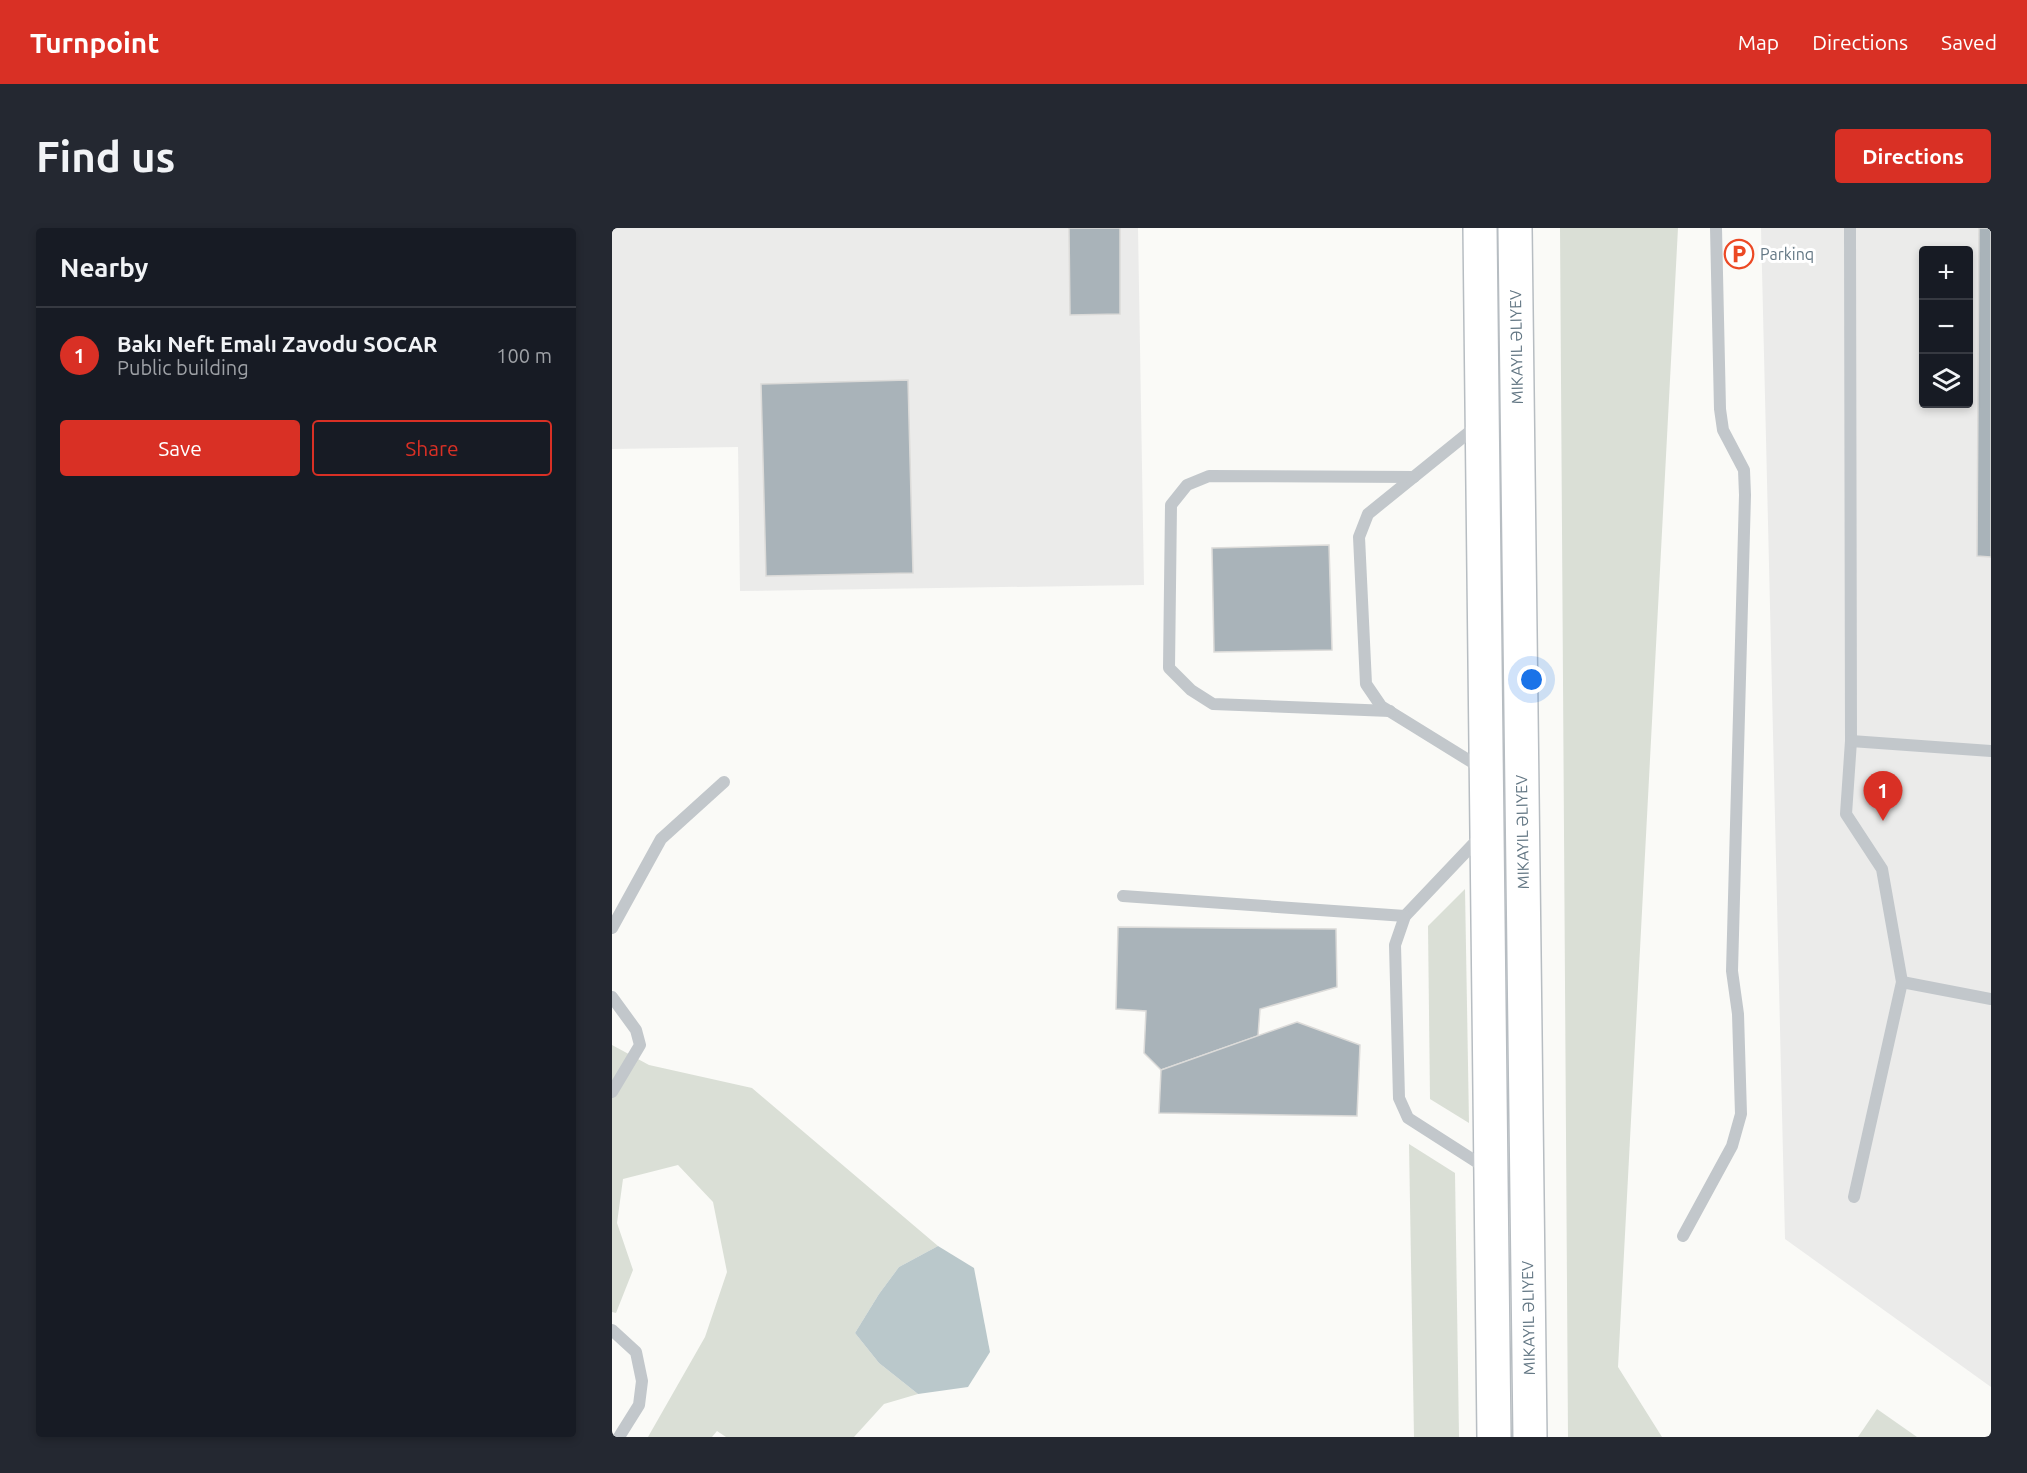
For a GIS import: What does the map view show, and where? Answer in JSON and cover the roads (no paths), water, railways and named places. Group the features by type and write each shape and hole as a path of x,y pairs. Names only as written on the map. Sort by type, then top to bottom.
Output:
{"main road":[{"path":"1480,228 1494,1437"},
{"path":"1515,228 1530,1437"}],"lane":[{"path":"1683,1236 1732,1146 1741,1114 1738,1014 1732,971 1745,495 1744,470 1723,429 1720,409 1716,228"},
{"path":"1850,228 1851,741 1846,814 1882,869 1902,982 1854,1197"},
{"path":"1483,421 1368,514 1359,537 1366,684 1381,706 1487,771"},
{"path":"1390,711 1213,705 1191,690 1169,668 1171,505 1187,484 1209,476 1414,477"},
{"path":"1851,741 1991,751"},
{"path":"612,928 661,839 724,782"},
{"path":"1488,828 1406,916 1395,945 1399,1098 1408,1118 1491,1171"},
{"path":"1123,896 1406,916"},
{"path":"1902,982 1991,999"},
{"path":"612,997 636,1030 640,1045 612,1092"},
{"path":"612,1330 636,1352 642,1381 639,1405 620,1437"}],"place":[{"name":"Parkinq","path":"1739,254"},
{"name":"Bakı Neft Emalı Zavodu SOCAR","path":"1883,821"}]}
